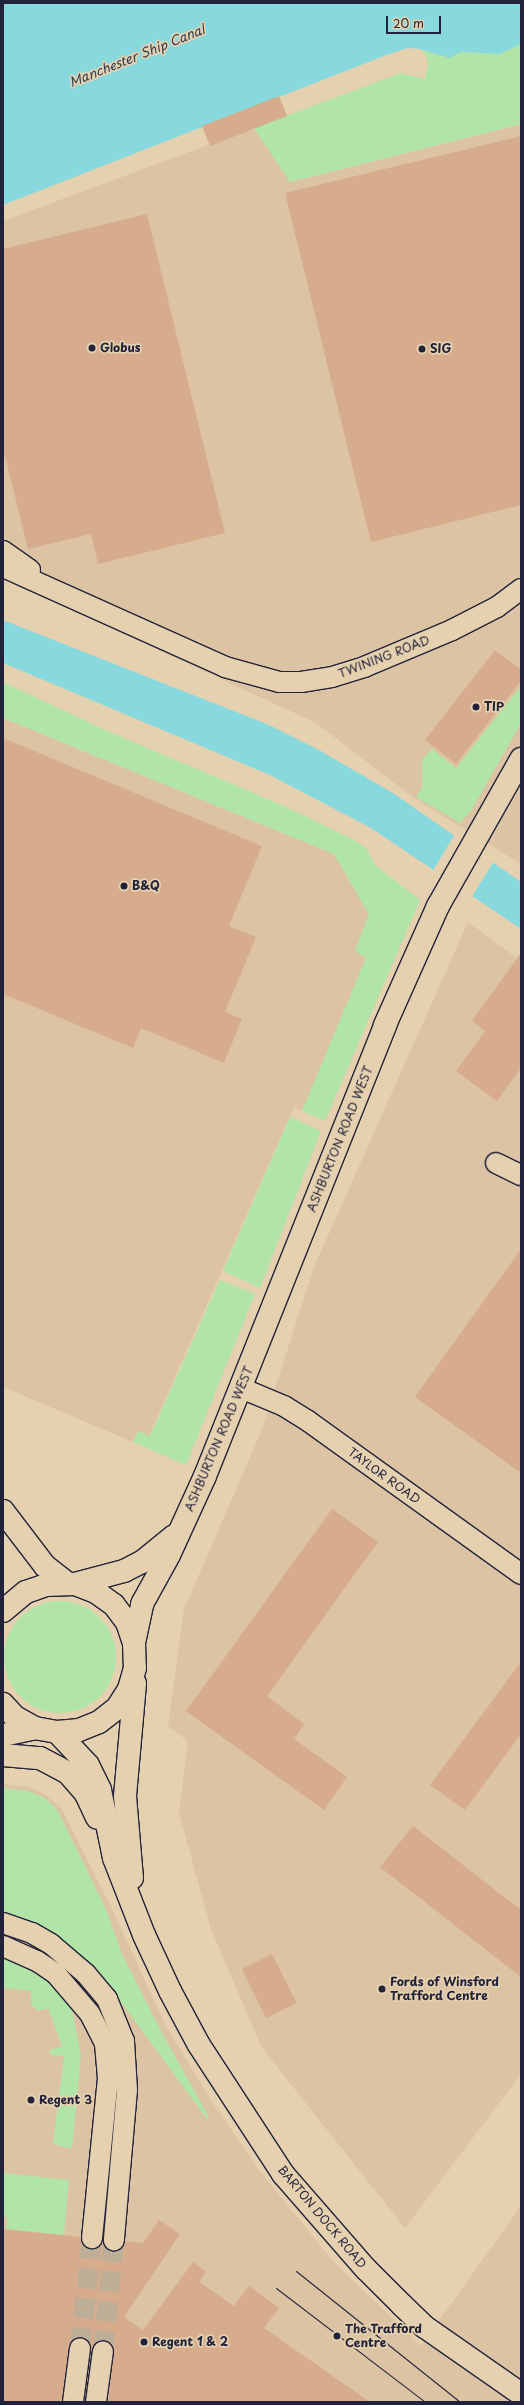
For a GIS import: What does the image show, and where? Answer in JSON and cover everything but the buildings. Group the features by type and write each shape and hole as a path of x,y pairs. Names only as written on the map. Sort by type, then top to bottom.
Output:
{"main road":[{"name":"ASHBURTON ROAD WEST","path":"134,1643 142,1604 182,1530 241,1388 385,1025 438,906 521,759"},
{"path":"3,1511 45,1566 71,1584 96,1592 114,1605 127,1622 134,1643 135,1668 129,1689 111,1712 100,1722 79,1730 56,1732 35,1728 15,1717 3,1704"},
{"name":"ASHBURTON ROAD WEST","path":"71,1584 124,1571 142,1562 182,1530"},
{"path":"3,1611 26,1592 46,1584 71,1584"},
{"name":"BARTON DOCK ROAD","path":"135,1668 125,1796 135,1907"},
{"path":"3,1735 35,1728"},
{"name":"BARTON DOCK ROAD","path":"56,1732 74,1748 91,1770 100,1790 114,1858 135,1907 144,1935 167,1984 199,2045 283,2174 366,2268 425,2327 521,2394"},
{"path":"3,1755 40,1758 72,1777 86,1794 114,1858"}],"street":[{"path":"3,551 61,592"},
{"path":"3,567 61,592"},
{"name":"TWINING ROAD","path":"61,592 225,667 278,682 301,682 332,677 398,654 478,617 512,597 521,589"},
{"path":"496,1163 521,1175"},
{"name":"TAYLOR ROAD","path":"241,1388 284,1406 308,1420 521,1574"},
{"path":"3,1923 32,1933 51,1944 86,1974 107,1999 124,2041 127,2090 114,2240"},
{"path":"3,1946 37,1961 56,1974 90,2014 106,2044 108,2078 92,2238"},
{"path":"73,2402 80,2348"},
{"path":"96,2402 103,2351"}],"shaded area":[{"path":"521,124 521,864 414,798 316,723 3,578 3,221 254,128 290,182"},
{"path":"3,718 334,854 369,914 355,951 366,958 309,1096 302,1111 294,1107 149,1436 138,1431 133,1442 3,1387"},
{"path":"468,922 521,961 521,2074 405,2228 262,2048 211,1929 179,1813 188,1741 168,1726 184,1609 261,1432 314,1267"},
{"path":"3,1784 30,1787 46,1795 61,1808 113,1911 165,2024 210,2099 260,2171 331,2259 421,2346 521,2206 521,2402 3,2402"}],"green space":[{"path":"521,44 521,124 290,182 254,128 401,73 425,79 428,66 426,55 420,49 449,58 461,52 500,54"},
{"path":"3,682 105,730 284,806 356,841 367,849 375,865 420,900 325,1121 302,1111 366,958 355,951 369,914 334,854 3,718"},
{"path":"521,686 521,723 472,809 460,823 416,797 422,787 422,760 432,749 456,768"},
{"path":"290,1117 321,1131 260,1288 223,1271"},
{"path":"220,1280 255,1294 186,1465 133,1442 138,1431 150,1436"},
{"path":"60,1601 81,1605 100,1617 112,1636 116,1657 112,1678 100,1697 81,1709 60,1713 39,1709 20,1697 8,1678 4,1657 8,1636 20,1617 39,1605"},
{"path":"3,1788 28,1791 45,1798 58,1811 105,1907 122,1954 163,2035 209,2117 207,2119 124,2006 76,1953 46,1929 3,1912"},
{"path":"3,1954 37,1969 55,1985 72,2010 81,2055 72,2149 53,2144 64,2056 50,2055 50,2050 62,2046 48,2008 38,2011 31,2004 31,1991 3,1988"},
{"path":"3,2173 69,2180 64,2235 6,2229 7,2217 3,2217"}],"water":[{"name":"Manchester Ship Canal","path":"3,3 521,3 521,44 500,54 461,52 449,58 420,49 408,48 389,54 3,205"},
{"path":"3,620 269,725 319,750 393,793 521,882 521,929 371,828 270,775 3,663"}],"pier":[{"path":"455,834 494,861 471,898 432,872"}],"tunnel":[{"path":"80,2348 92,2238"},
{"path":"103,2351 114,2240"}],"tram line":[{"path":"296,2271 460,2402"},
{"path":"276,2288 425,2402"}],"place":[{"name":"Globus","path":"92,348"},
{"name":"SIG","path":"422,349"},
{"name":"TIP","path":"476,707"},
{"name":"B&Q","path":"124,886"},
{"name":"Fords of Winsford Trafford Centre","path":"382,1989"},
{"name":"Regent 3","path":"31,2100"},
{"name":"The Trafford Centre","path":"337,2336"},
{"name":"Regent 1 & 2","path":"144,2342"}]}
